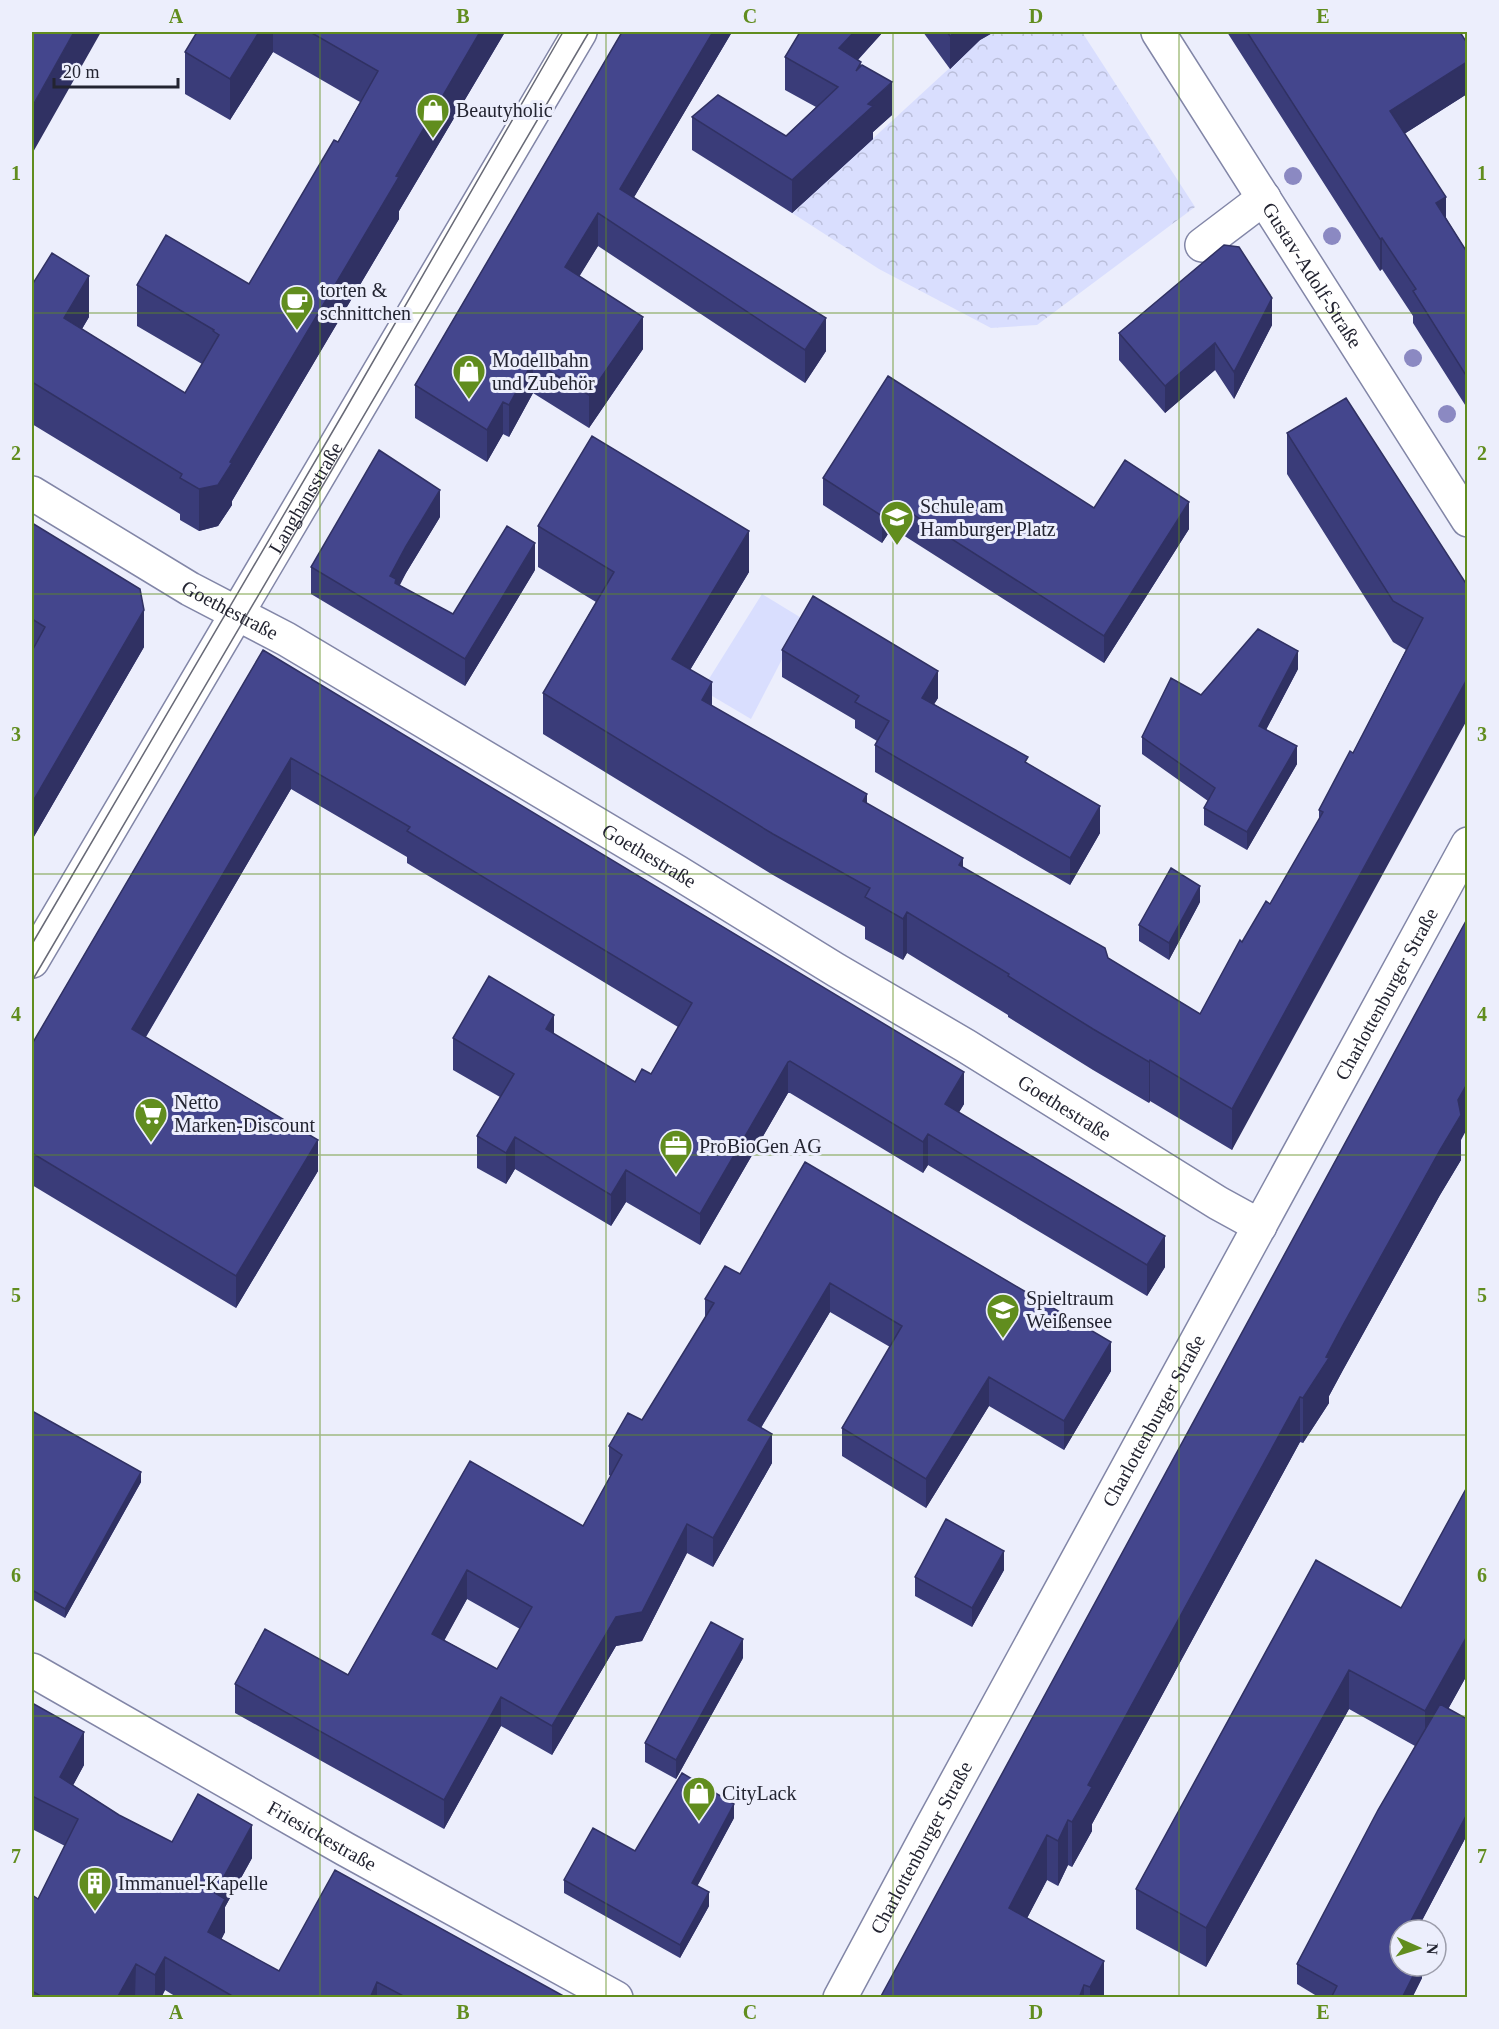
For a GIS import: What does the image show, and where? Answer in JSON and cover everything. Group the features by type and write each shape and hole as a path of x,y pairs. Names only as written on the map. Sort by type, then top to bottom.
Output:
{"street":[{"name":"Langhansstraße","path":"32,961 579,32"},
{"name":"Gustav-Adolf-Straße","path":"1158,32 1467,520"},
{"path":"1202,245 1264,198"},
{"name":"Goethestraße","path":"32,493 190,589 286,639 677,872 836,970 976,1052 1218,1203 1260,1226"},
{"name":"Charlottenburger Straße","path":"840,1998 1467,844"},
{"name":"Friesickestraße","path":"32,1670 327,1839 616,1998"}],"green space":[{"path":"994,32 1082,32 1195,207 1037,325 991,328 879,269 792,213 980,40"},
{"path":"762,594 803,619 751,719 702,690"}],"building":[{"path":"32,32 74,32 32,107"},
{"path":"197,32 259,32 230,79 185,52"},
{"path":"310,32 480,32 396,176 399,177 218,485 199,489 180,478 182,474 32,382 32,285 52,253 89,276 64,318 185,393 219,335 137,285 166,235 249,284 334,140 338,142 378,71"},
{"path":"622,32 713,32 620,189 826,318 805,350 598,213 565,267 643,317 589,395 533,361 509,405 503,402 487,430 415,385"},
{"path":"800,32 854,32 839,48 861,62 856,71 862,65 892,82 868,104 873,106 792,180 692,117 718,95 786,136 838,87 785,57"},
{"path":"1247,32 1460,32 1467,43 1467,62 1390,111 1446,197 1436,203 1467,252 1467,377 1413,291 1416,289 1382,238 1380,239"},
{"path":"1224,245 1239,247 1272,298 1234,372 1215,343 1165,386 1119,333"},
{"path":"888,376 1094,508 1125,460 1189,502 1104,636 892,501 882,516 823,478"},
{"path":"1346,398 1467,585 1467,679 1232,1109 1093,1029 1008,976 1009,974 907,912 903,919 865,897 870,888 773,834 543,693 614,572 538,526 592,436 749,531 672,659 712,682 702,700 867,794 863,801 963,858 959,865 1105,948 1108,958 1200,1014 1240,940 1242,942 1266,901 1270,904 1323,812 1319,810 1350,751 1353,753 1423,618 1393,601 1287,433"},
{"path":"379,450 440,490 390,576 396,579 395,583 453,614 507,526 535,543 465,659 311,567"},
{"path":"32,523 140,589 144,610 32,803 32,651 45,627 32,619"},
{"path":"813,596 938,671 922,698 1028,757 1025,762 1100,806 1070,858 875,745 889,721 855,702 859,696 782,650"},
{"path":"1258,629 1298,651 1259,726 1297,746 1247,832 1204,808 1215,788 1142,737 1171,678 1201,695"},
{"path":"263,650 964,1072 945,1104 1165,1236 1147,1265 928,1134 923,1142 790,1061 700,1214 626,1170 611,1195 515,1137 506,1153 477,1136 514,1074 453,1038 489,976 554,1015 546,1029 635,1082 642,1069 651,1074 692,1003 407,831 410,827 291,758 132,1029 318,1140 236,1276 32,1153 32,1044"},
{"path":"1171,868 1200,886 1169,943 1139,925"},
{"path":"1467,919 1467,1084 1458,1100 1461,1115 1343,1325 1326,1357 1329,1358 1303,1398 1300,1397 1088,1785 1092,1787 1072,1822 1068,1820 1058,1841 1047,1835 1009,1908 1104,1961 1090,1987 1084,1985 1079,1998 880,1998"},
{"path":"805,1162 1111,1342 1064,1421 989,1377 926,1479 842,1428 902,1326 830,1283 748,1420 772,1434 713,1538 687,1524 642,1612 616,1617 552,1726 501,1697 444,1800 235,1684 265,1629 348,1675 470,1461 583,1526 622,1455 609,1446 628,1413 642,1420 714,1303 705,1299 725,1266 740,1274","holes":["467,1570 532,1607 497,1669 432,1634"]},
{"path":"32,1411 141,1472 65,1609 32,1590"},
{"path":"1467,1487 1467,1636 1425,1711 1349,1670 1206,1928 1136,1889 1316,1560 1401,1608"},
{"path":"946,1519 1004,1551 972,1608 915,1577"},
{"path":"711,1622 743,1639 676,1760 645,1743"},
{"path":"32,1703 84,1732 60,1777 119,1815 172,1842 198,1794 252,1825 215,1893 225,1899 208,1932 279,1971 335,1870 567,1998 407,1998 377,1982 370,1998 233,1998 165,1957 155,1975 136,1964 117,1998 44,1998 32,1991 32,1895 38,1899 78,1819 32,1796"},
{"path":"1440,1704 1467,1719 1467,1814 1412,1918 1388,1918 1388,1978 1412,1978 1402,1998 1331,1998 1337,1986 1297,1964 1378,1810"},
{"path":"682,1773 734,1804 692,1883 709,1892 680,1945 564,1880 593,1828 635,1851"}],"tram line":[{"path":"32,944 344,412 563,32"},
{"path":"32,981 589,32"}],"place":[{"name":"Beautyholic","path":"433,139"},
{"name":"torten & schnittchen","path":"297,331"},
{"name":"Modellbahn und Zubehör","path":"469,400"},
{"name":"Schule am Hamburger Platz","path":"897,546"},
{"name":"Netto Marken-Discount","path":"151,1143"},
{"name":"ProBioGen AG","path":"676,1175"},
{"name":"Spieltraum Weißensee","path":"1003,1339"},
{"name":"CityLack","path":"699,1822"},
{"name":"Immanuel-Kapelle","path":"95,1912"}]}
